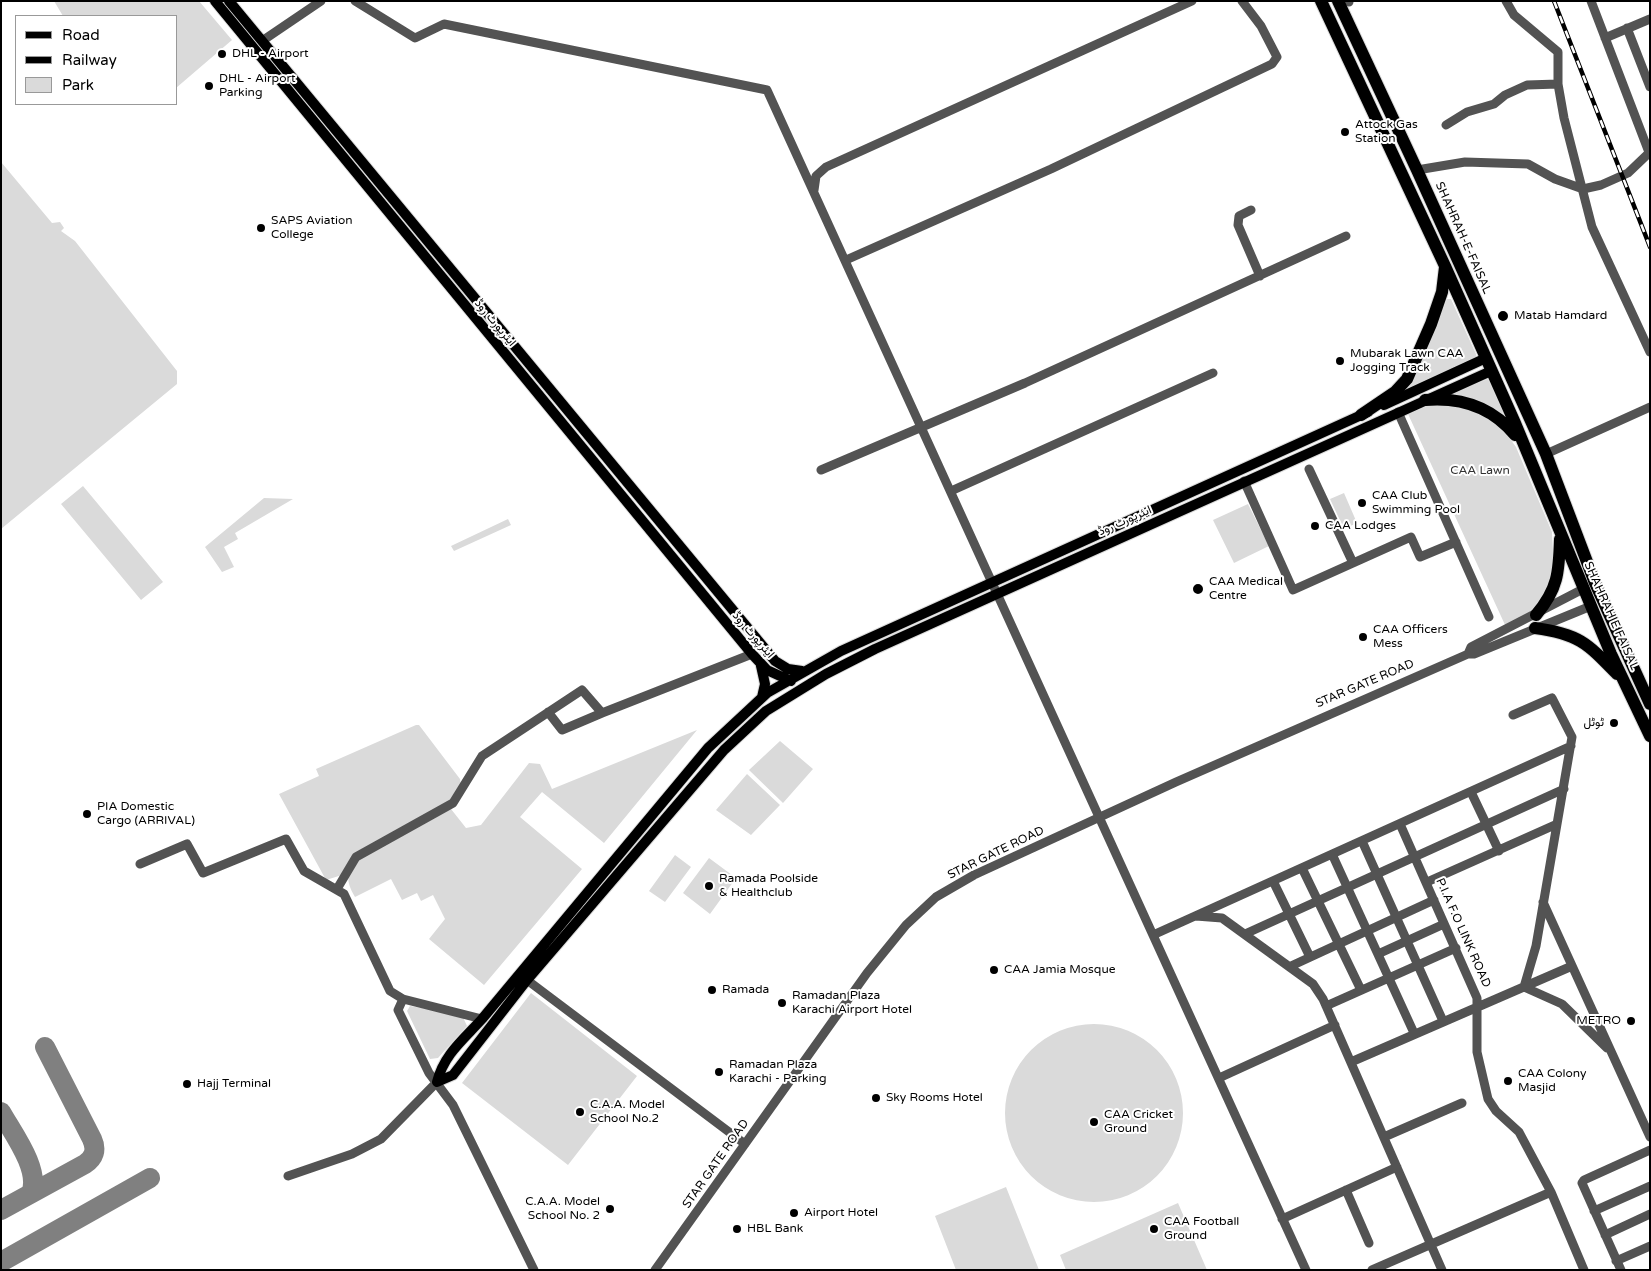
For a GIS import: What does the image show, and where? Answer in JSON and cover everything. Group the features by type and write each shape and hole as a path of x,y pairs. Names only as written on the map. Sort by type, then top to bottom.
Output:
{"highway":[{"path":"1321,1 1445,266 1533,465 1560,534 1559,567 1556,585 1535,622 1577,637 1588,644 1624,681"},
{"name":"SHAHRAH-E-FAISAL","path":"1345,2 1418,170 1546,454 1603,600"},
{"path":"1362,415 1395,392 1407,379 1431,324 1442,292 1445,266"},
{"path":"1424,400 1462,400 1504,421 1516,435 1533,465"},
{"name":"SHAHRAH E FAISAL","path":"1560,534 1590,606 1650,736"},
{"name":"SHAHRAH E FAISAL","path":"1603,600 1650,704"}],"main road":[{"name":"ایئرپورٹ روڈ","path":"216,1 752,654 776,676 788,680 812,683 875,649 1491,371"},
{"name":"ایئرپورٹ روڈ","path":"229,1 775,661"},
{"name":"ایئرپورٹ روڈ","path":"553,942 607,869 708,748 761,698 802,671 991,582 1486,358"},
{"path":"775,661 788,669 802,671"},
{"path":"766,711 775,689 775,661"},
{"path":"760,663 765,684 761,698"},
{"path":"437,1082 441,1066 451,1051 616,876 724,750 766,711 812,683"},
{"path":"607,869 616,876"},
{"path":"437,1082 453,1075 527,980 553,942"}],"street":[{"path":"262,41 321,1"},
{"path":"355,1 415,38 444,24 767,90 1306,1270"},
{"path":"814,190 816,176 826,167 1192,1"},
{"path":"846,260 1069,160 1272,64 1277,57 1261,26 1242,1"},
{"path":"1506,1 1514,15 1558,52 1558,84 1577,172 1592,227 1650,352"},
{"path":"1418,170 1466,162 1528,164 1555,179 1583,189 1601,185 1628,174 1649,153 1591,1"},
{"path":"1605,38 1650,19"},
{"path":"1627,28 1650,87"},
{"path":"1446,125 1466,112 1494,104 1506,95 1527,85 1558,84"},
{"path":"1251,210 1239,216 1238,225 1260,276"},
{"path":"821,470 922,427 1346,236"},
{"path":"951,491 1213,373"},
{"path":"1546,454 1650,407"},
{"path":"1398,412 1489,616"},
{"path":"1309,469 1353,563"},
{"path":"1244,481 1293,590 1411,537 1420,557 1456,542"},
{"name":"STAR GATE ROAD","path":"655,1270 868,973 913,918 936,897 974,875 1098,818 1468,654 1474,654 1535,622 1583,589"},
{"name":"STAR GATE ROAD","path":"1468,654 1471,648 1535,622 1590,606"},
{"path":"548,712 562,730 752,654"},
{"path":"337,889 356,857 453,803 482,756 548,712 582,690 602,713"},
{"path":"1513,715 1552,698 1572,737 1536,946 1524,987"},
{"path":"1154,935 1571,746"},
{"path":"1245,934 1564,789"},
{"path":"1471,792 1498,851"},
{"name":"P.I.A F.O LINK ROAD","path":"1400,824 1478,998 1476,1007 1477,1052 1488,1099 1496,1111 1520,1132 1551,1192 1584,1270"},
{"path":"1427,882 1558,824"},
{"path":"140,864 187,844 204,873 286,839 304,871 313,878 344,894 390,991 403,999 482,1019"},
{"path":"1362,841 1443,1021"},
{"path":"1332,854 1414,1033"},
{"path":"1302,868 1361,990"},
{"path":"1273,880 1310,957"},
{"path":"1290,966 1434,900"},
{"path":"1543,902 1607,1048 1650,1137"},
{"path":"1196,916 1222,918 1314,984 1335,1025 1442,1270"},
{"path":"1378,954 1444,924"},
{"path":"1326,1006 1456,948"},
{"path":"1351,1062 1572,966"},
{"path":"527,980 745,1144"},
{"path":"1524,987 1562,1004 1607,1048"},
{"path":"403,999 398,1010 426,1066 453,1105 534,1270"},
{"path":"1219,1078 1335,1025"},
{"path":"288,1176 352,1154 381,1139 437,1082"},
{"path":"1384,1137 1462,1103"},
{"path":"1621,1270 1583,1186 1584,1180 1650,1150"},
{"path":"1282,1219 1397,1167"},
{"path":"1594,1211 1650,1186"},
{"path":"1346,1190 1369,1243"},
{"path":"1372,1270 1551,1192"},
{"path":"1605,1235 1650,1214"},
{"path":"1616,1261 1650,1246"}],"green space":[{"path":"54,1 199,1 232,40 178,86 178,15 62,15"},
{"path":"1,162 52,223 60,222 64,228 61,231 75,241 177,371 177,384 1,529"},
{"path":"1447,299 1451,299 1476,354 1476,359 1407,391"},
{"path":"1488,379 1503,412 1501,415 1452,393"},
{"name":"CAA Lawn","path":"1436,405 1456,405 1486,417 1505,432 1516,447 1552,532 1554,576 1536,606 1526,616 1506,627 1408,414 1421,408"},
{"path":"83,486 163,582 141,600 61,504"},
{"path":"1344,493 1357,523 1344,529 1330,499"},
{"path":"264,498 293,499 235,533 238,539 224,547 234,567 222,572 205,547"},
{"path":"1248,504 1269,546 1234,563 1213,520"},
{"path":"508,519 511,525 454,551 451,546"},
{"path":"419,725 460,779 461,785 452,799 354,854 342,875 326,880 279,794 319,776 316,769"},
{"path":"697,730 604,843 542,792 520,817 582,869 484,985 429,939 445,919 433,895 421,901 417,893 402,900 391,879 355,897 352,891 348,878 357,858 451,809 466,828 481,825 529,763 540,764 552,789"},
{"path":"780,741 813,769 783,803 749,770"},
{"path":"747,774 780,805 751,835 716,810"},
{"path":"675,855 691,867 665,902 649,891"},
{"name":"Ramada Poolside & Healthclub","path":"709,858 736,878 710,914 683,893"},
{"path":"531,993 637,1076 568,1165 462,1083"},
{"path":"410,1006 462,1015 467,1026 438,1058 430,1059 407,1011"},
{"name":"CAA Cricket Ground","path":"1085,1024 1103,1024 1120,1027 1136,1034 1151,1044 1163,1056 1173,1071 1180,1087 1183,1113 1182,1130 1177,1147 1163,1170 1151,1182 1136,1192 1120,1199 1103,1202 1085,1202 1068,1199 1052,1192 1037,1182 1025,1170 1015,1155 1008,1139 1005,1122 1005,1104 1008,1087 1015,1071 1025,1056 1037,1044 1052,1034 1068,1027"},
{"path":"1006,1187 1039,1270 956,1270 935,1216"},
{"name":"CAA Football Ground","path":"1178,1203 1207,1270 1066,1270 1060,1255"}],"taxiway":[{"path":"1,1210 85,1164 94,1153 92,1139 45,1047"},
{"path":"1,1112 29,1163 33,1184 31,1193"},
{"path":"1,1262 150,1178"}],"railway":[{"path":"1554,1 1650,247"}],"place":[{"name":"DHL - Airport","path":"222,54"},
{"name":"DHL - Airport Parking","path":"209,86"},
{"name":"Attock Gas Station","path":"1345,132"},
{"name":"SAPS Aviation College","path":"261,228"},
{"name":"Matab Hamdard","path":"1503,316"},
{"name":"Mubarak Lawn CAA Jogging Track","path":"1340,361"},
{"name":"CAA Club Swimming Pool","path":"1362,503"},
{"name":"CAA Lodges","path":"1315,526"},
{"name":"CAA Medical Centre","path":"1198,589"},
{"name":"CAA Officers Mess","path":"1363,637"},
{"name":"ٹوٹل","path":"1614,723"},
{"name":"PIA Domestic Cargo (ARRIVAL)","path":"87,814"},
{"name":"Ramada Poolside & Healthclub","path":"709,886"},
{"name":"CAA Jamia Mosque","path":"994,970"},
{"name":"Ramada","path":"712,990"},
{"name":"Ramadan Plaza Karachi Airport Hotel","path":"782,1003"},
{"name":"METRO","path":"1631,1021"},
{"name":"Ramadan Plaza Karachi - Parking","path":"719,1072"},
{"name":"CAA Colony Masjid","path":"1508,1081"},
{"name":"Hajj Terminal","path":"187,1084"},
{"name":"Sky Rooms Hotel","path":"876,1098"},
{"name":"C.A.A. Model School No.2","path":"580,1112"},
{"name":"CAA Cricket Ground","path":"1094,1122"},
{"name":"C.A.A. Model School No. 2","path":"610,1209"},
{"name":"Airport Hotel","path":"794,1213"},
{"name":"HBL Bank","path":"737,1229"},
{"name":"CAA Football Ground","path":"1154,1229"}]}
